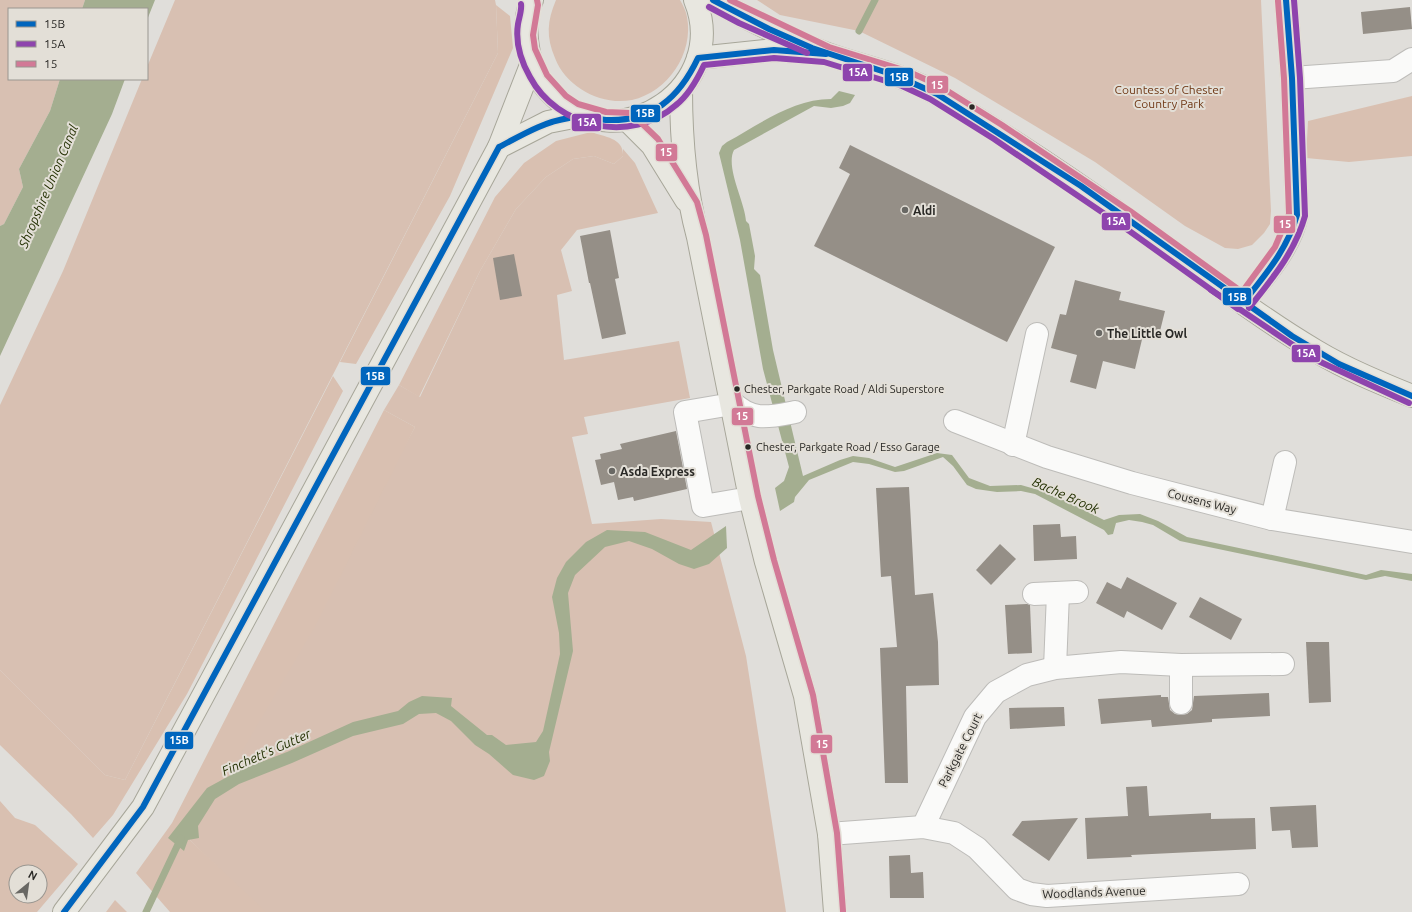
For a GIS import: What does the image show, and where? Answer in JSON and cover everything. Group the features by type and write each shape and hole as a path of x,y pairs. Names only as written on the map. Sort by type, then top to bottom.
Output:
{"main road":[{"path":"530,1 525,34 532,65 544,86 562,104 584,115 605,120 627,120 654,111 666,104 692,75 698,58 702,34 700,10 696,0"},
{"path":"713,0 742,16 826,54 905,79 934,92 998,132 1126,218 1243,303 1318,352 1381,383 1412,396"},
{"path":"698,58 774,50 826,54"},
{"path":"64,912 143,807 499,147 532,65"},
{"path":"681,89 681,132 690,206 732,402 750,498 766,562 805,696 829,834 835,912"},
{"path":"499,147 548,122 584,115"},
{"path":"627,120 652,145 690,206"}],"street":[{"path":"1243,303 1287,245 1294,228 1297,214 1292,78 1286,0"},
{"path":"1292,78 1393,71 1412,59"},
{"path":"1006,441 1037,334"},
{"path":"750,498 703,506 685,412 732,402 741,411 767,418 795,412"},
{"name":"Cousens Way","path":"955,421 1006,441 1132,483 1272,518 1412,542"},
{"path":"1272,518 1285,462"},
{"path":"1034,594 1068,593 1055,668"},
{"name":"Parkgate Court","path":"924,827 957,752 975,716 996,692 1026,675 1055,668 1121,662 1180,665 1283,664"},
{"path":"1180,665 1181,703"},
{"name":"Woodlands Avenue","path":"829,834 924,827 954,833 977,848 1017,889 1031,894 1047,896 1238,884"}],"green space":[{"path":"0,0 85,0 82,8 8,8 8,80 60,80 50,111 19,169 23,187 4,224 0,226"},
{"path":"175,0 495,0 496,5 498,53 125,780 105,775 0,670 0,405 63,271 142,80 148,80 148,65"},
{"path":"556,0 680,0 687,15 688,31 682,57 676,69 657,89 645,96 632,100 608,100 586,92 567,78 560,68 552,50 549,36 549,22"},
{"name":"Countess of Chester Country Park","path":"757,0 1261,0 1271,211 1270,224 1264,233 1252,245 1238,249 1225,248 1185,226 1095,162 955,78 859,31 780,15"},
{"path":"623,149 635,163 658,213 577,230 561,250 572,291 557,295 564,360 679,341 690,398 584,417 588,434 572,437 592,524 661,519 711,522 746,656 786,912 263,912 190,840 415,427 384,410 399,385 420,397 480,271 516,209 546,177 573,159 594,156 614,164 623,156"}],"shaded area":[{"path":"496,5 510,16 513,48 450,196 356,364 340,362 498,53"},
{"path":"1412,96 1412,156 1349,162 1306,158 1308,121"},
{"path":"591,132 608,137 617,142 620,145 623,156 614,164 594,156 573,159 546,177 516,209 480,271 419,397 399,385 495,197 524,163 556,141"},
{"path":"333,376 343,391 187,694 113,815 93,838 71,814 0,745 0,670 105,775 125,780"},
{"path":"384,410 415,427 314,628 190,840 266,912 170,912 136,873 172,823"},
{"path":"0,801 15,818 35,825 78,864 48,899 48,864 8,864 8,904 44,904 37,912 0,912"},
{"path":"115,900 127,912 106,912"}],"water":[{"path":"85,0 155,0 148,18 148,8 82,8"},
{"name":"Shropshire Union Canal","path":"60,80 125,80 112,114 0,356 0,226 4,224 23,187 19,169 50,111"},
{"path":"839,91 855,95 850,103 843,106 831,108 814,106 734,150 732,157 734,175 746,221 749,224 755,256 754,269 760,275 773,350 803,476 853,456 869,458 895,467 937,453 952,455 969,478 990,486 1021,485 1049,493 1104,520 1119,515 1140,514 1158,521 1187,537 1366,575 1381,570 1412,574 1412,581 1385,576 1366,580 1180,541 1153,525 1129,520 1116,523 1113,534 1108,535 1104,530 1035,494 1021,491 997,492 976,489 967,485 953,466 943,457 904,471 895,472 869,464 853,462 809,480 795,497 794,502 780,511 775,488 784,481 789,467 763,369 740,240 719,153 722,146 727,142 764,120 803,103 831,99"},
{"path":"726,526 727,548 709,564 694,569 679,564 652,549 629,541 605,547 575,575 568,593 573,651 549,752 550,761 544,776 534,780 513,775 489,754 475,745 451,721 436,713 419,714 403,724 353,736 292,763 239,784 215,799 198,826 199,838 188,840 184,851 168,838 207,788 240,770 287,752 353,722 398,711 409,702 422,696 452,698 451,706 487,735 492,735 506,745 536,742 543,731 560,654 559,633 552,597 557,578 566,562 586,542 607,530 645,532 691,550"}],"building":[{"path":"1410,7 1412,29 1363,34 1361,12"},
{"name":"Aldi","path":"850,145 1055,247 1007,342 814,246 850,174 839,168"},
{"path":"610,230 619,278 615,279 626,334 602,339 580,236"},
{"path":"514,254 522,296 500,300 493,258"},
{"name":"The Little Owl","path":"1075,280 1121,292 1119,300 1165,311 1159,335 1144,331 1135,369 1103,361 1096,389 1070,382 1077,355 1051,348 1060,314 1066,315"},
{"path":"676,431 687,489 634,501 633,497 618,500 614,482 601,485 595,460 601,459 600,454 622,449 620,444"},
{"path":"909,487 915,595 933,593 938,642 939,685 906,686 908,783 885,783 880,648 897,647 891,576 881,577 876,488"},
{"path":"1060,524 1061,537 1076,536 1077,559 1034,561 1033,525"},
{"path":"1000,544 1016,559 991,585 976,570"},
{"path":"1127,577 1177,603 1162,630 1127,611 1124,618 1096,603 1107,582 1121,589"},
{"path":"1200,597 1242,619 1231,640 1189,617"},
{"path":"1005,605 1030,605 1032,653 1008,654"},
{"path":"1306,642 1329,642 1331,702 1309,703"},
{"path":"1269,693 1270,716 1212,719 1212,722 1152,727 1151,720 1101,724 1098,699 1161,695 1161,697 1168,697 1170,710 1175,714 1181,715 1187,714 1192,710 1194,696"},
{"path":"1064,707 1065,726 1010,729 1009,708"},
{"path":"1147,786 1149,816 1211,813 1211,819 1255,818 1256,849 1131,855 1132,857 1087,859 1085,818 1128,816 1126,787"},
{"path":"1316,805 1318,847 1292,848 1290,830 1272,831 1270,807"},
{"path":"1078,818 1049,861 1012,835 1022,821"},
{"path":"910,855 911,873 923,872 924,898 890,898 889,856"}],"waterway":[{"path":"859,31 875,0"},
{"name":"Finchett's Gutter","path":"146,912 181,838"}],"transit line":[{"name":"15","path":"537,0 538,5 533,35 535,49 547,75 566,96 578,104 606,112 631,113 658,139 697,202 706,235 758,496 774,560 813,695 837,833 843,911"},
{"name":"15B","path":"713,0 769,29 812,48 897,76 937,94 1081,186 1292,336 1339,364 1412,396"},
{"name":"15","path":"730,0 829,47 907,71 938,85 1002,125 1130,211 1242,292 1275,247 1289,214 1284,78 1278,1"},
{"name":"15B","path":"1243,303 1281,251 1293,228 1297,215 1292,78 1286,0"},
{"name":"15A","path":"1249,308 1282,265 1301,229 1305,216 1300,78 1294,0"},
{"name":"15A","path":"521,4 517,38 521,58 527,71 542,94 558,109 576,119 596,125 617,127 638,125 658,117 685,97 704,65 774,58 824,62 902,86 930,99 994,139 1121,225 1238,309"},
{"name":"15A","path":"709,7 739,23 807,53"},
{"name":"15B","path":"64,912 143,807 499,147 533,130 559,120 579,117 622,120 637,117 650,112 673,96 682,85 698,58 774,50 826,54"},
{"name":"15A","path":"1211,290 1314,359 1409,403"}],"place":[{"name":"Aldi","path":"905,210"},
{"name":"The Little Owl","path":"1099,333"},
{"name":"Chester, Parkgate Road / Aldi Superstore","path":"737,389"},
{"name":"Chester, Parkgate Road / Esso Garage","path":"748,447"},
{"name":"Asda Express","path":"612,471"}],"water label":[{"name":"Bache Brook","path":"1066,495"}]}
